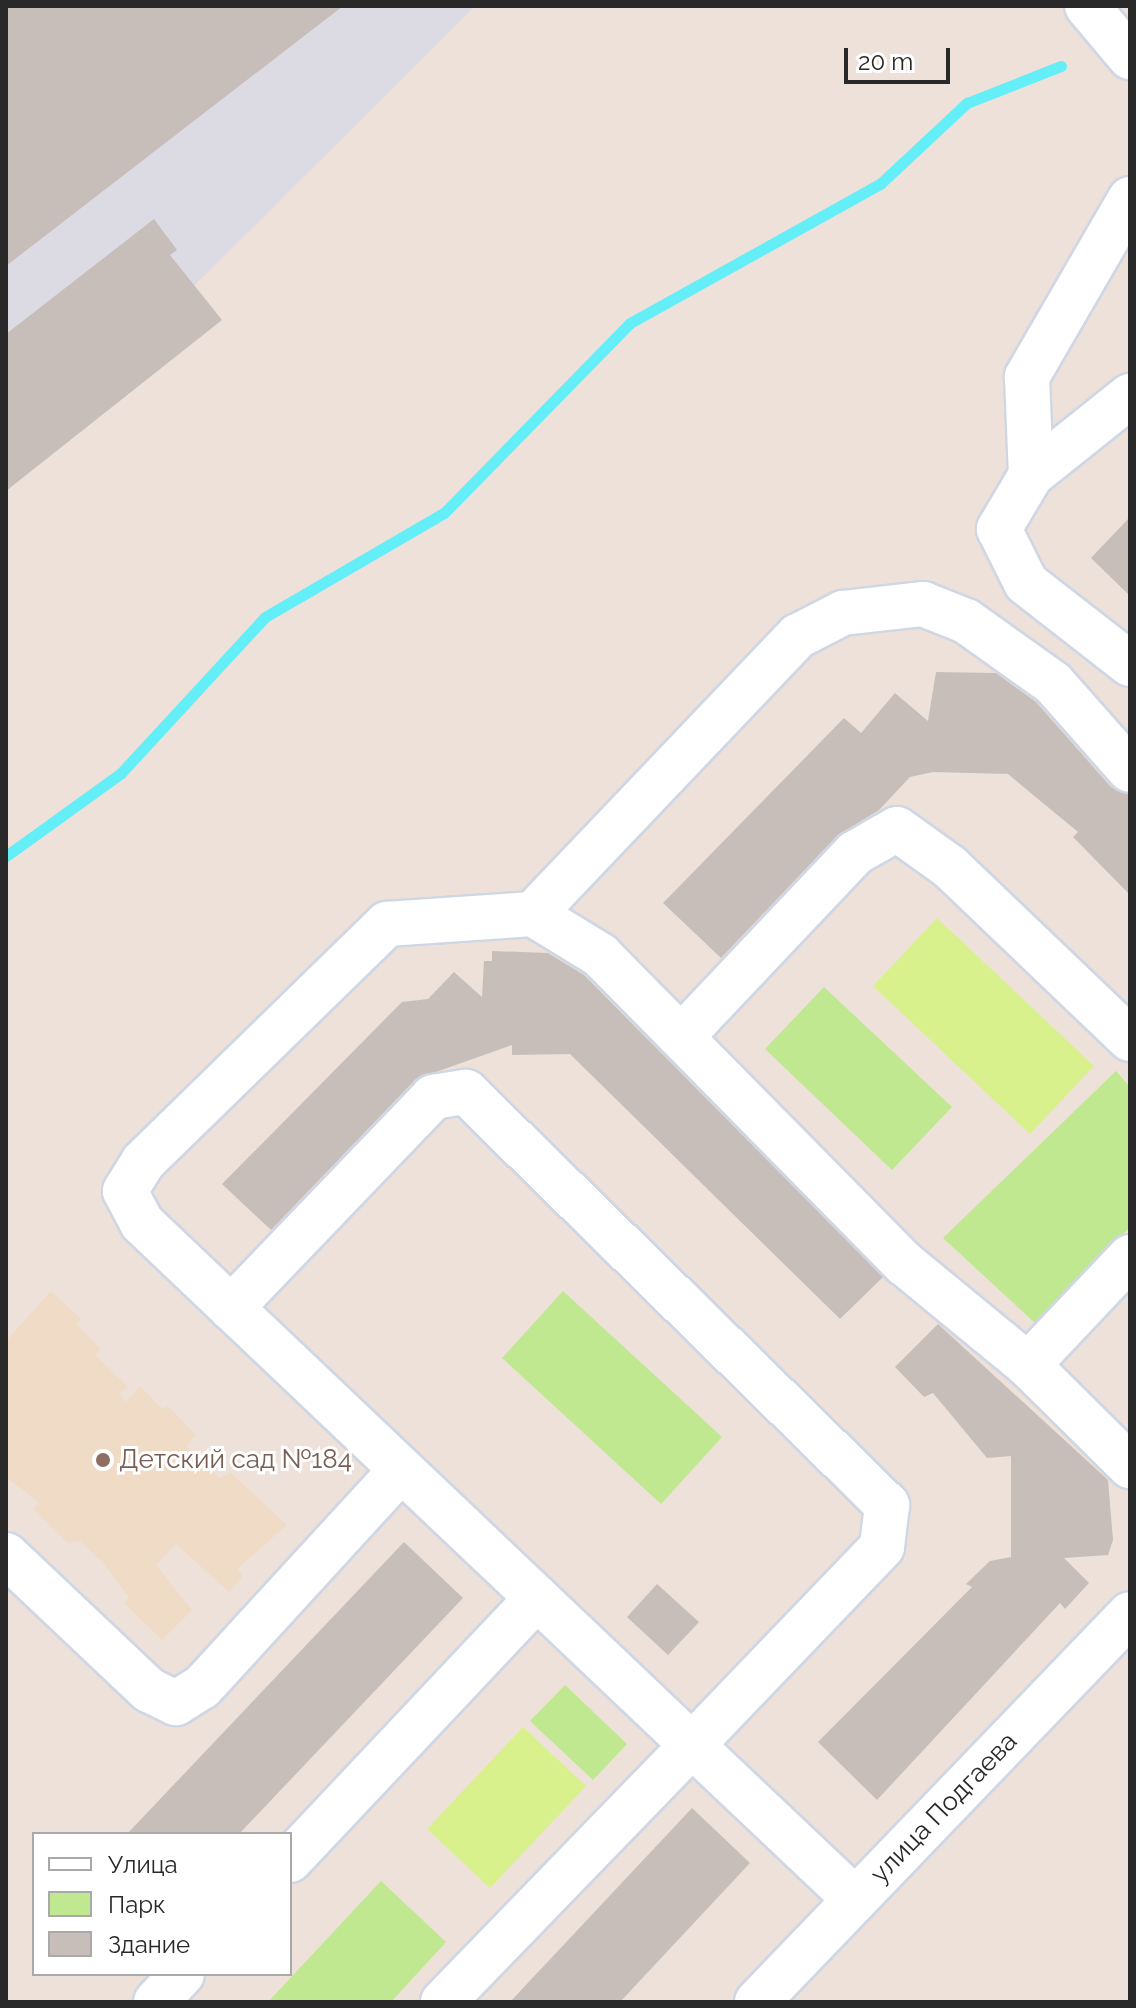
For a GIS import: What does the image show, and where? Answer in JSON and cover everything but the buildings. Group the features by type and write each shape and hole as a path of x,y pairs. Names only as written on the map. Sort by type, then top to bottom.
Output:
{"street":[{"path":"1087,6 1130,57"},
{"path":"1031,475 1027,377 1130,199"},
{"path":"1130,396 1031,475 999,529 1026,583 1130,664"},
{"path":"533,914 798,636 843,613 923,604 966,621 1053,683 1130,770"},
{"path":"682,1036 855,853 897,829 950,867 1130,1039"},
{"path":"855,1899 138,1219 125,1191 143,1162 376,931 533,914 600,955 905,1264 1028,1365 1130,1466"},
{"path":"231,1308 433,1097 466,1092 887,1505 882,1547 443,2002"},
{"path":"1028,1365 1130,1257"},
{"path":"6,1555 149,1690 176,1703 202,1687 401,1470"},
{"path":"292,1858 537,1598"},
{"name":"улица Подгаева","path":"757,2002 1130,1614"},
{"path":"156,2002 180,1976"}],"shaded area":[{"path":"6,6 475,6 193,287 6,430"},
{"name":"Детский сад №184","path":"51,1291 81,1319 77,1325 100,1348 96,1356 128,1387 119,1394 126,1402 140,1386 162,1409 168,1406 196,1435 186,1446 219,1478 231,1473 287,1525 237,1569 243,1576 229,1592 176,1544 156,1565 192,1610 162,1640 124,1603 129,1597 103,1563 80,1541 68,1543 33,1509 39,1502 6,1477 6,1341"}],"green space":[{"path":"937,918 1094,1066 1030,1134 873,986"},
{"path":"824,987 952,1107 892,1170 765,1049"},
{"path":"1116,1071 1130,1087 1130,1227 1035,1323 943,1238"},
{"path":"563,1291 722,1437 661,1504 502,1358"},
{"path":"565,1685 627,1744 593,1780 530,1721"},
{"path":"523,1727 586,1786 490,1888 427,1829"},
{"path":"381,1881 446,1942 391,2002 268,2002"}],"waterway":[{"path":"6,856 121,773 265,617 444,513 630,323 880,184 967,103 1061,66"}],"place":[{"name":"Детский сад №184","path":"103,1460"}]}
